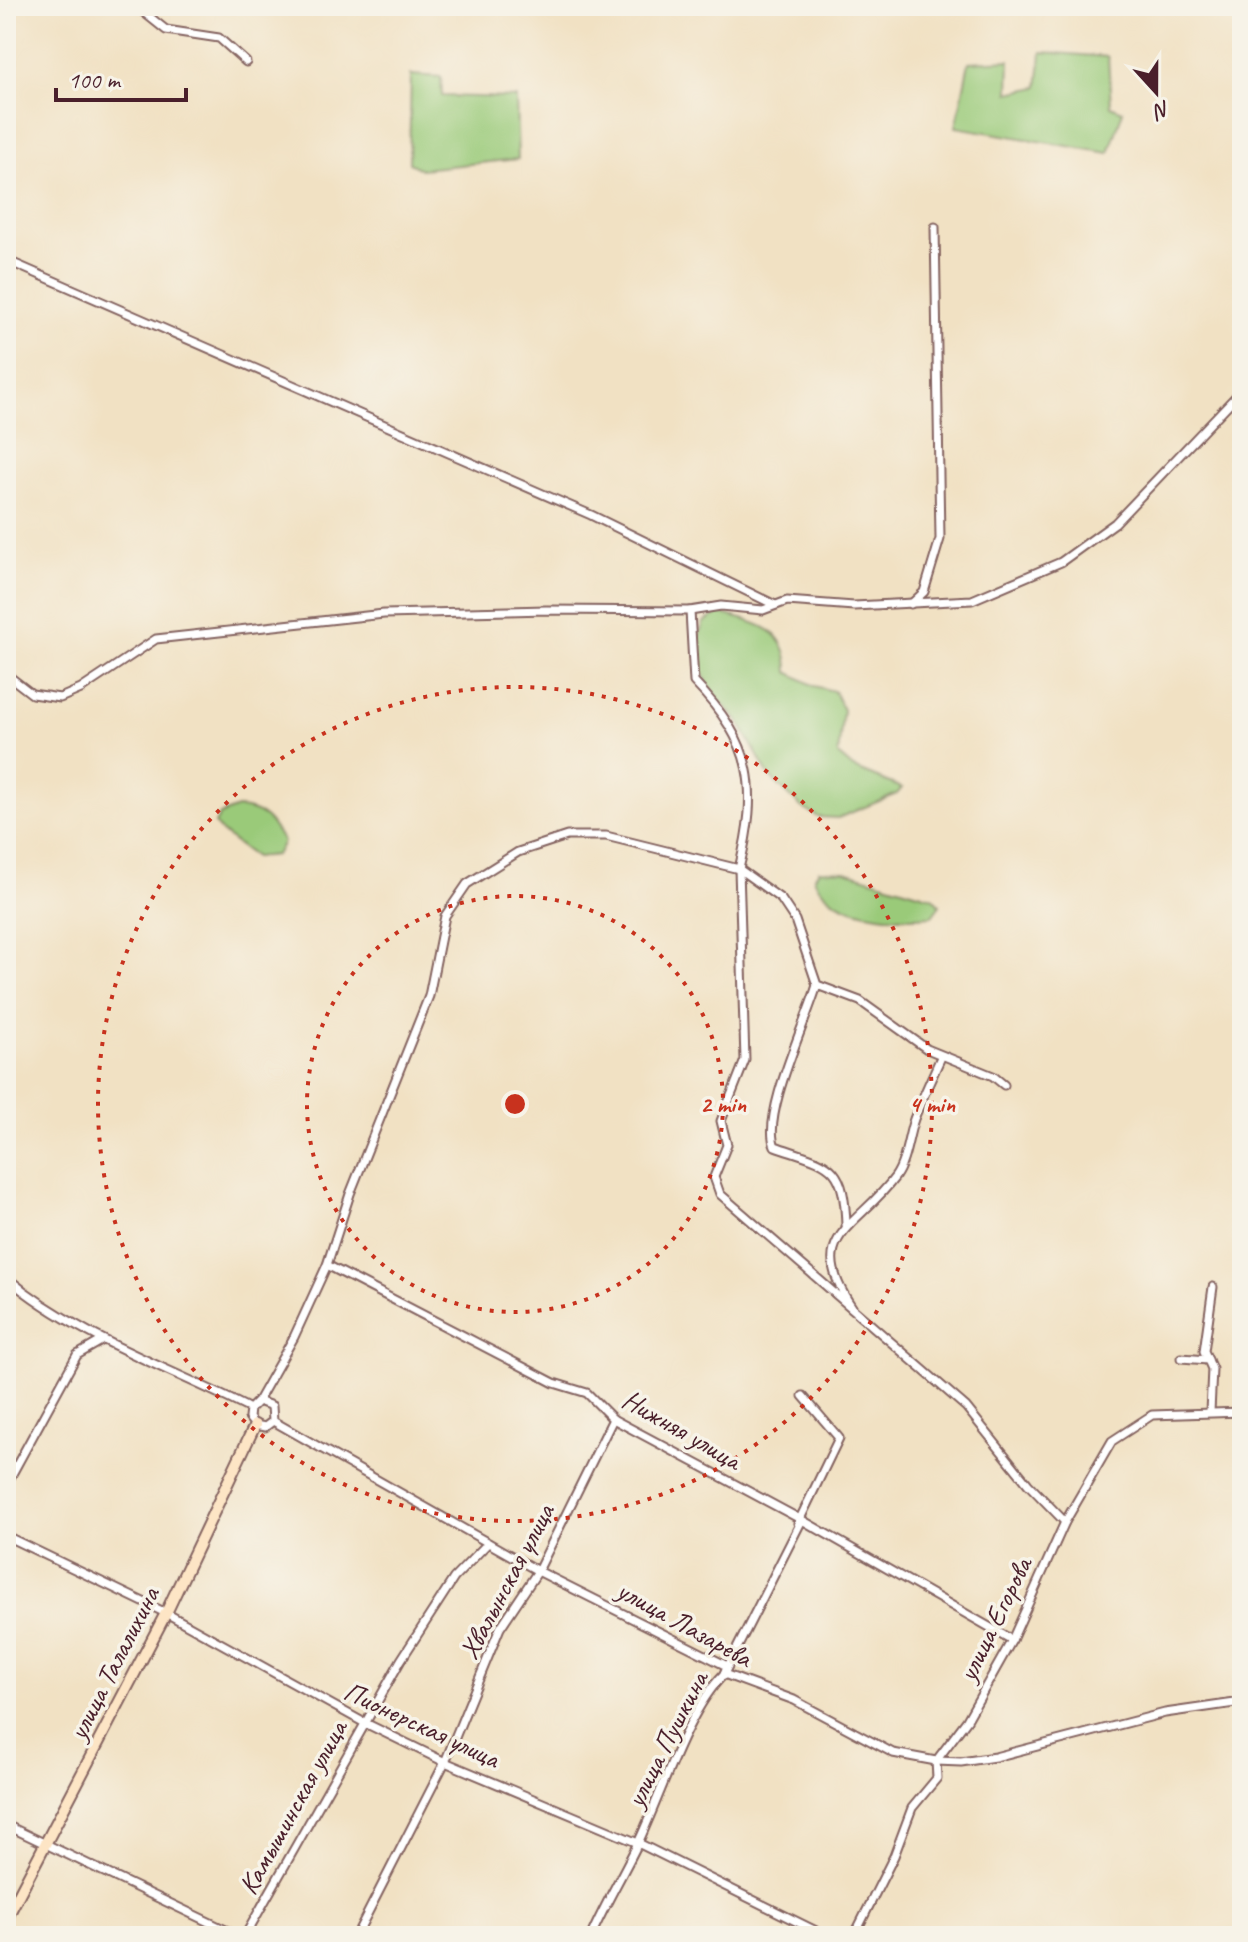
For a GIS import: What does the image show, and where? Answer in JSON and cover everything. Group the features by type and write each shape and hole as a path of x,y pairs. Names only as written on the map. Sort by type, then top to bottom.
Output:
{"street":[{"path":"136,6 166,30 219,38 246,62"},
{"path":"910,605 924,592 940,539 935,227"},
{"path":"6,260 591,515 775,605"},
{"path":"6,674 32,694 60,698 81,689 156,639 384,614 546,610 690,611 721,606 763,610 799,600 854,606 972,600 1061,562 1115,523 1242,390"},
{"path":"690,611 694,682 718,707 745,752 749,792 747,838 739,869 745,1060 721,1121 727,1145 714,1177 720,1194 966,1407 1028,1484 1065,1522"},
{"path":"258,1401 272,1406 273,1421 265,1427 255,1425 249,1418 250,1409 258,1401 294,1337 327,1265 350,1194 429,996 445,916 467,884 518,852 567,836 606,836 739,869 781,899 795,920 817,985 783,1077 770,1135 775,1146 821,1162 839,1175 845,1196 846,1225"},
{"path":"817,985 860,1001 941,1057 993,1076 1004,1085"},
{"path":"859,1317 837,1286 831,1266 832,1250 846,1225 897,1175 914,1120 941,1057"},
{"name":"Нижняя улица","path":"327,1265 554,1383 587,1393 613,1419 1012,1640"},
{"path":"6,1277 103,1340 180,1373 250,1409"},
{"path":"1210,1412 1212,1369 1204,1351 1213,1287"},
{"path":"6,1485 77,1355 103,1340"},
{"path":"1181,1358 1208,1360"},
{"name":"улица Пушкина","path":"591,1936 638,1843 676,1756 712,1686 726,1670 839,1438 826,1419 803,1396"},
{"name":"улица Егорова","path":"854,1936 894,1856 912,1808 937,1778 936,1761 967,1720 1012,1640 1065,1522 1087,1479 1112,1441 1152,1415 1242,1412"},
{"name":"Хвалынская улица","path":"356,1936 445,1762 500,1628 538,1571 613,1419"},
{"name":"улица Лазарева","path":"273,1421 538,1571 893,1753 961,1762 995,1757 1165,1713 1242,1702"},
{"name":"улица Талалихина","path":"6,1919 48,1844 166,1613 255,1425"},
{"name":"Пионерская улица","path":"6,1536 166,1613 363,1722 445,1762 638,1843 826,1936"},
{"name":"Камышинская улица","path":"245,1936 363,1722 454,1578 488,1543"},
{"path":"6,1825 238,1936"}],"green space":[{"path":"1042,52 1108,57 1111,106 1123,111 1109,153 956,127 969,62 1010,60 1009,93 1038,87"},
{"path":"411,75 441,77 442,96 516,98 518,159 421,169 409,163"},
{"path":"720,613 758,625 777,636 787,657 788,672 814,686 834,691 843,710 838,755 853,768 902,788 897,794 838,818 818,817 801,807 769,776 739,722 716,697 700,670 696,644 704,622"},
{"path":"237,808 253,811 270,822 283,842 276,855 255,857 217,827 215,824 220,815"},
{"path":"819,870 845,871 932,897 940,905 932,916 900,917 866,913 834,901 822,891 814,878"}]}
